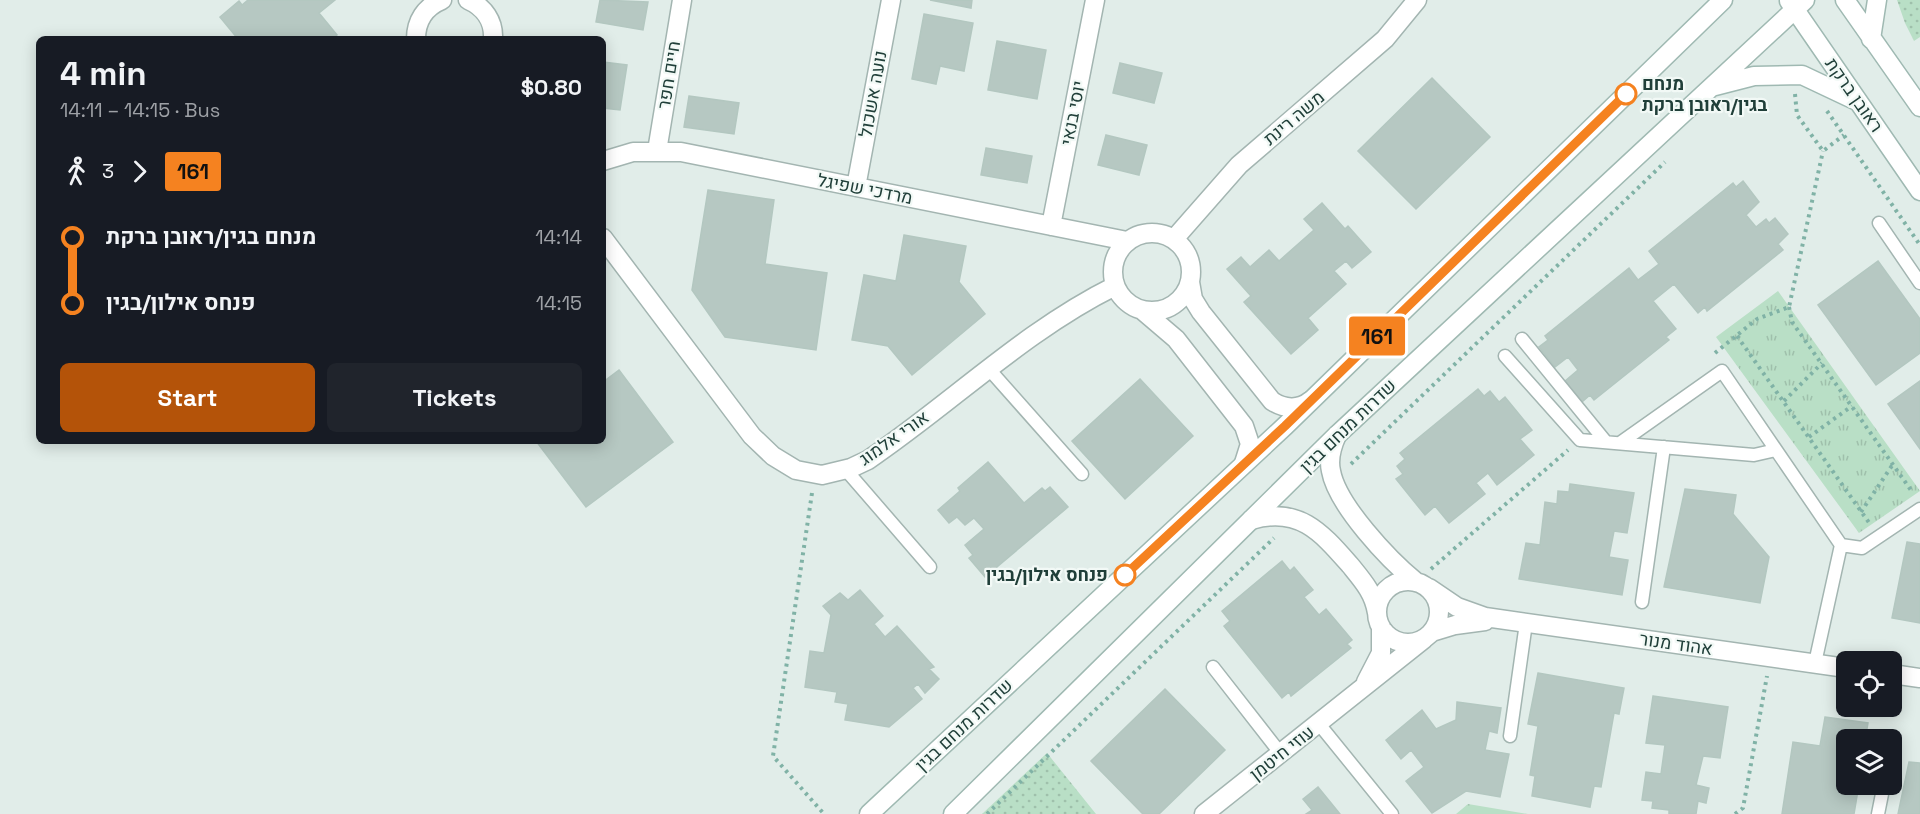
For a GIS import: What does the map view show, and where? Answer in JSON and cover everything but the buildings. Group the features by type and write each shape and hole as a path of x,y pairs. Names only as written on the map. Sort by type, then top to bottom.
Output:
{"street":[{"path":"468,0 488,17 492,36"},
{"name":"חיים חפר","path":"657,151 682,0"},
{"name":"נועה אשכול","path":"856,187 891,0"},
{"name":"יוסי בנאי","path":"1051,226 1095,0"},
{"name":"משה רינת","path":"1174,239 1239,165 1385,39 1417,0"},
{"name":"שדרות מנחם בגין","path":"869,814 1245,463 1711,7 1723,0"},
{"path":"1845,0 1920,107"},
{"path":"1871,39 1877,0"},
{"path":"417,31 433,2"},
{"name":"שדרות מנחם בגין","path":"953,814 1337,435 1710,87 1796,3"},
{"name":"ראובן ברקת","path":"1796,3 1859,102 1920,191"},
{"path":"1710,87 1754,76 1802,75 1859,102"},
{"name":"מרדכי שפיגל","path":"606,160 633,152 681,152 1127,241"},
{"path":"1245,463 1250,444 1244,426 1176,339 1142,310 1126,302 1115,286 1114,262 1127,241 1150,233 1174,239 1189,258 1190,282 1194,299 1201,312 1272,401 1293,408 1304,406 1310,401"},
{"name":"אורי אלמוג","path":"606,242 752,436 784,464 815,474 846,470 886,448 988,368 1062,314 1115,286"},
{"path":"1142,310 1160,311 1172,306 1185,293 1190,282"},
{"name":"אהוד מנור","path":"1337,435 1330,460 1334,481 1342,497 1377,544 1423,585 1465,610 1505,621"},
{"path":"1251,520 1273,516 1294,519 1324,535 1367,585 1375,600 1379,620 1387,635 1400,642 1410,643 1428,636 1437,624 1440,610 1436,596 1423,585 1402,581 1388,588 1379,599 1379,620"},
{"name":"עוזי חיטמן","path":"1360,691 1381,653 1379,620"},
{"name":"אהוד מנור","path":"1428,636 1462,623 1505,621 1836,666"},
{"name":"עוזי חיטמן","path":"1204,814 1428,636"},
{"path":"1902,675 1920,678"}],"lane":[{"path":"1879,223 1920,283"},
{"path":"1522,339 1606,442"},
{"path":"1505,356 1580,440 1754,455 1776,450"},
{"path":"988,368 1082,474"},
{"path":"1620,443 1722,371 1840,545 1815,663"},
{"path":"1642,602 1664,447"},
{"path":"846,470 930,567"},
{"path":"1840,545 1862,548 1920,509"},
{"path":"1510,736 1526,623"},
{"path":"1213,667 1281,754"},
{"path":"1319,724 1392,814"},
{"path":"1878,814 1882,795"}],"path":[{"path":"1795,75 1797,115 1822,151"},
{"path":"1826,109 1920,245"},
{"path":"1844,135 1822,151 1789,307 1792,322 1920,502"},
{"path":"1334,481 1668,158"},
{"path":"1711,357 1757,319 1789,307"},
{"path":"1737,336 1879,537"},
{"path":"1784,401 1822,363"},
{"path":"1809,437 1852,406"},
{"path":"1423,585 1580,440"},
{"path":"1861,512 1893,464"},
{"path":"815,474 773,756 824,814"},
{"path":"987,814 1294,519"},
{"path":"1735,814 1743,808 1771,657"}],"green space":[{"path":"1897,0 1920,0 1920,37 1914,41 1905,23"},
{"path":"1778,291 1920,491 1859,533 1716,337"},
{"path":"1047,753 1096,814 982,814"},
{"path":"1468,804 1528,814 1456,814"}],"bus line":[{"name":"161","path":"1125,575 1285,426 1626,94"}],"place":[{"name":"מנחם בגין/ראובן ברקת","path":"1626,94"},
{"name":"פנחס אילון/בגין","path":"1125,575"}]}
